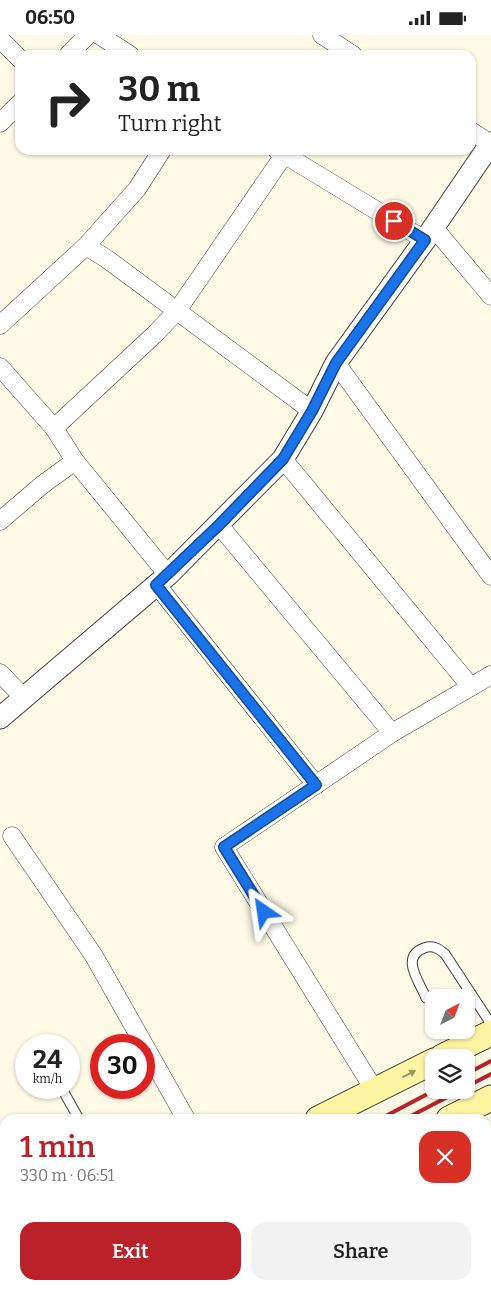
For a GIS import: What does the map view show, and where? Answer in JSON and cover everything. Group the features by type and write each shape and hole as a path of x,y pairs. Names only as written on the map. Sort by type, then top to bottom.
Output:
{"main road":[{"path":"458,1049 491,1033"},
{"path":"328,1114 425,1066"},
{"path":"459,1114 491,1098"}],"street":[{"path":"73,50 88,35"},
{"path":"99,35 122,50"},
{"path":"322,35 345,50"},
{"path":"0,39 15,54"},
{"path":"0,123 15,108"},
{"path":"0,718 162,580 283,459 312,411 336,363 491,144 476,134"},
{"path":"0,325 86,246 137,189 159,155"},
{"path":"54,428 154,335 177,311 279,155"},
{"path":"286,155 429,234 491,296"},
{"path":"86,246 312,411"},
{"path":"336,363 491,576"},
{"path":"0,367 54,428 75,461 162,580 316,785"},
{"path":"283,459 471,687"},
{"path":"0,521 75,461"},
{"path":"219,525 392,733"},
{"path":"0,673 24,698"},
{"path":"375,1091 224,847 392,733 491,675"},
{"path":"12,836 94,955 183,1114"}],"lane":[{"path":"425,996 411,962 412,955 416,951 430,946 439,948 445,954 468,989"},
{"path":"475,1000 491,1024"},
{"path":"68,1099 76,1114"}],"railway":[{"path":"475,1069 491,1061"},
{"path":"475,1082 491,1074"},
{"path":"389,1114 425,1095"},
{"path":"415,1114 444,1099"}],"route":[{"path":"264,912 224,847 316,785 156,585 219,525 283,459 312,411 336,363 425,240 394,221"}]}
